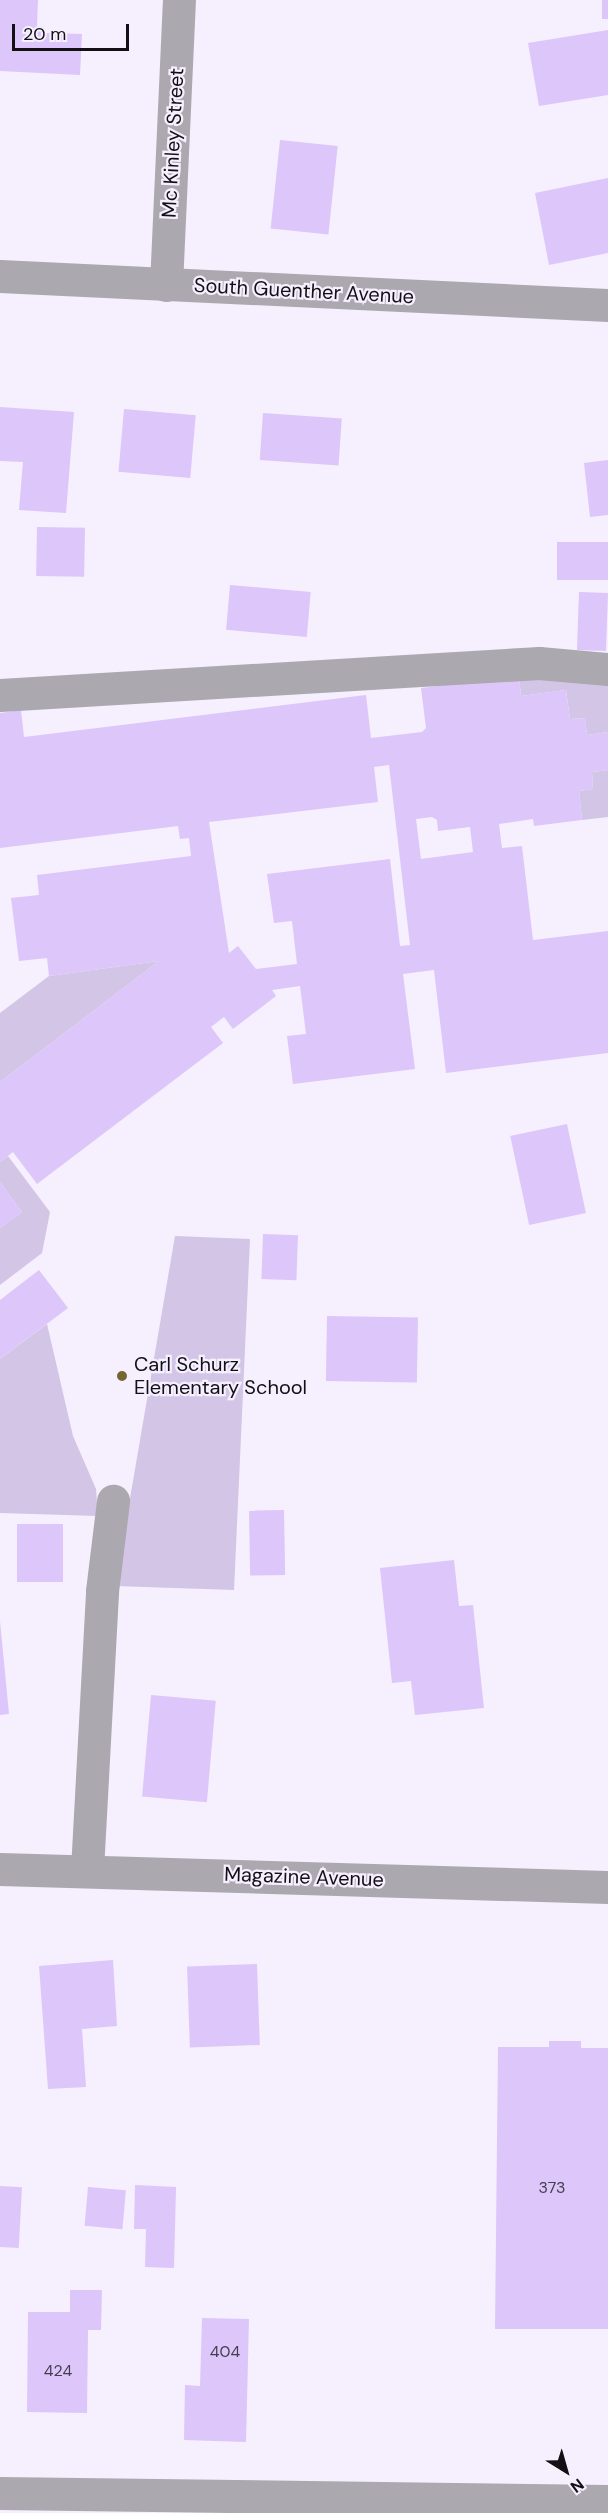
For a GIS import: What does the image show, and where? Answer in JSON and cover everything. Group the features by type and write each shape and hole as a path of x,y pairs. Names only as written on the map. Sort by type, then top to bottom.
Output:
{"street":[{"name":"Mc Kinley Street","path":"166,285 179,0"},
{"name":"South Guenther Avenue","path":"0,276 608,305"},
{"path":"0,695 539,663 608,669"},
{"path":"87,1870 102,1591 113,1502"},
{"name":"Magazine Avenue","path":"0,1869 608,1887"},
{"path":"0,2493 608,2501"}],"shaded area":[{"path":"519,676 608,680 608,732 587,735 585,718 570,719 566,690 521,696"},
{"path":"608,770 608,817 582,820 579,791 593,789 592,772"},
{"path":"159,961 0,1082 0,1013 49,976"},
{"path":"8,1156 50,1212 42,1253 0,1285 0,1228 22,1212 0,1182 0,1162"},
{"path":"175,1236 250,1239 234,1590 115,1586"},
{"path":"47,1324 73,1436 96,1489 98,1516 0,1513 0,1359"}],"building":[{"path":"0,0 38,0 37,26 44,27 44,33 82,34 80,75 0,71"},
{"path":"602,0 608,0 608,19 602,19"},
{"path":"608,30 608,95 539,106 528,43"},
{"path":"280,140 338,146 328,235 271,229"},
{"path":"608,178 608,253 549,265 535,193"},
{"path":"0,407 74,412 66,513 19,510 23,462 0,461"},
{"path":"124,409 196,415 190,478 119,472"},
{"path":"263,413 342,419 339,465 260,460"},
{"path":"608,460 608,515 590,517 584,463"},
{"path":"37,527 85,528 84,577 36,576"},
{"path":"557,542 608,542 608,580 557,580"},
{"path":"230,585 311,592 307,637 226,630"},
{"path":"579,592 608,593 606,651 577,650"},
{"path":"519,676 521,696 566,690 570,719 585,718 587,735 608,732 608,770 592,772 593,789 579,791 582,820 534,826 533,819 499,824 502,848 522,846 533,940 608,931 608,1053 446,1073 434,970 403,974 415,1069 293,1084 287,1036 306,1034 300,986 272,990 276,996 233,1029 224,1017 211,1027 223,1043 37,1184 13,1152 0,1162 0,1082 159,961 49,976 47,958 19,961 11,898 39,895 37,875 191,856 189,838 180,839 178,826 0,848 0,713 21,710 24,737 366,695 371,738 422,732 426,728 421,688","holes":["389,765 410,945 400,946 390,859 267,874 274,923 292,921 297,964 256,969 238,946 229,953 209,822 378,802 374,767","432,817 437,820 438,831 470,827 473,852 421,859 416,819"]},
{"path":"567,1124 586,1213 529,1225 510,1136"},
{"path":"0,1182 22,1212 0,1228"},
{"path":"263,1234 298,1235 296,1280 261,1279"},
{"path":"39,1270 68,1308 0,1359 0,1300"},
{"path":"327,1316 418,1318 417,1383 326,1381"},
{"path":"284,1510 285,1575 250,1576 249,1511"},
{"path":"17,1524 63,1524 63,1582 17,1582"},
{"path":"454,1560 459,1606 473,1605 484,1708 415,1715 411,1681 392,1683 380,1568"},
{"path":"0,1621 9,1714 0,1715"},
{"path":"151,1695 216,1701 207,1802 142,1797"},
{"path":"113,1960 117,2026 82,2029 86,2087 48,2089 39,1966"},
{"path":"257,1964 260,2045 190,2047 187,1966"},
{"path":"549,2041 581,2041 581,2048 608,2048 608,2329 495,2329 498,2047 549,2047"},
{"path":"135,2185 176,2187 174,2268 145,2267 146,2229 134,2229"},
{"path":"0,2186 22,2187 19,2248 0,2247"},
{"path":"88,2187 126,2190 122,2229 85,2226"},
{"path":"70,2290 102,2290 101,2330 88,2330 87,2413 27,2412 28,2312 70,2312"},
{"path":"202,2318 249,2319 246,2442 184,2440 185,2385 200,2386"}],"place":[{"name":"Carl Schurz Elementary School","path":"122,1376"}]}
